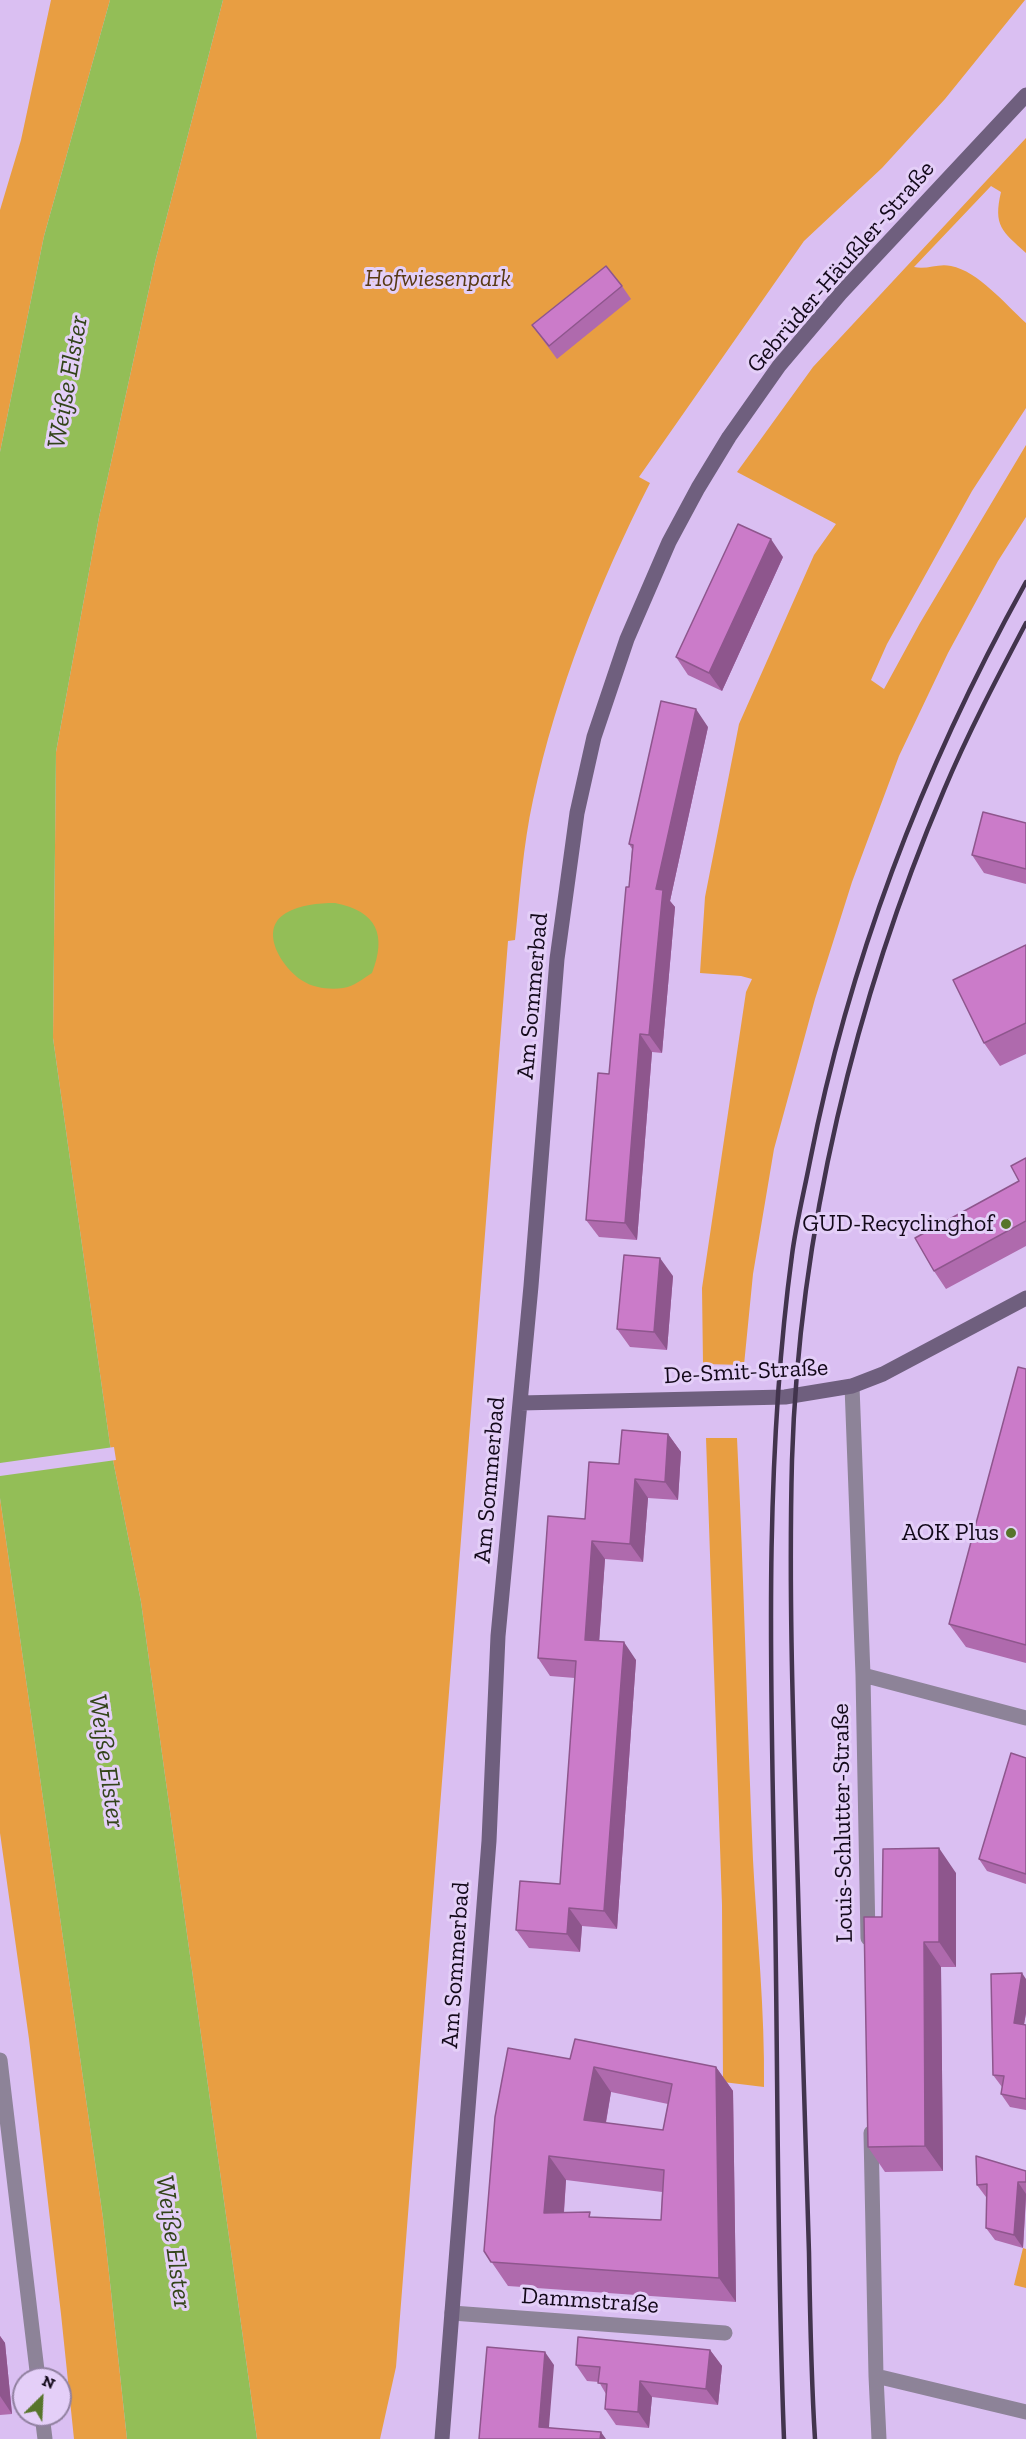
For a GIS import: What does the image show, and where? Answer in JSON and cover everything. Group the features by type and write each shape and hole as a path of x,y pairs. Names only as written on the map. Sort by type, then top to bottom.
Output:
{"main road":[{"name":"Gebrüder-Häußler-Straße","path":"669,542 723,447 779,366 840,294 1026,95"},
{"name":"Am Sommerbad","path":"442,2439 489,1841 498,1636 557,959 577,813 594,737 627,639 669,542"},
{"name":"De-Smit-Straße","path":"520,1403 785,1396 852,1386 883,1374 1026,1298"}],"street":[{"name":"Louis-Schlutter-Straße","path":"852,1386 863,1675 868,1948"},
{"path":"863,1675 1026,1718"},
{"path":"0,2060 37,2367"},
{"path":"871,2114 879,2439"},
{"name":"Dammstraße","path":"452,2313 725,2333"},
{"path":"876,2376 1026,2412"}],"green space":[{"path":"51,0 110,0 44,236 0,452 0,210 21,140"},
{"name":"Hofwiesenpark","path":"223,0 1025,0 945,99 882,168 804,241 639,477 650,483 631,521 581,637 543,759 527,835 515,940 508,941 396,2367 380,2439 257,2439 141,1602 110,1445 53,1038 56,752 99,517 155,262"},
{"path":"1026,138 1026,253 1005,233 998,213 1001,192 991,186 914,267 946,265 971,274 1026,323 1026,408 972,491 887,644 871,680 884,689 920,623 1026,445 1026,517 998,561 948,653 899,756 852,882 815,999 774,1149 753,1274 744,1365 703,1364 702,1288 746,992 752,979 700,973 705,897 739,724 814,555 836,524 737,472 813,367"},
{"path":"706,1438 737,1438 764,2087 723,2082 722,1905"},
{"path":"0,1498 103,2218 127,2439 74,2439 72,2367 67,2367 29,2039 0,1833"},
{"path":"1023,2248 1026,2249 1026,2288 1014,2285"}],"water":[{"name":"Weiße Elster","path":"110,0 223,0 155,262 99,517 56,752 53,1038 110,1445 141,1602 257,2439 127,2439 103,2218 0,1498 0,452 44,236"},
{"path":"335,903 361,912 369,919 378,936 378,947 372,973 347,987 333,989 312,985 295,975 281,959 273,939 278,920 291,910 309,905"}],"pier":[{"path":"114,1447 116,1460 0,1476 0,1463"}],"building":[{"path":"606,266 622,286 549,346 532,325"},
{"path":"738,524 771,539 709,673 676,657"},
{"path":"661,701 696,709 656,889 663,890 649,1035 640,1034 625,1223 586,1220 598,1073 609,1074 626,887 629,887 633,845 629,844"},
{"path":"983,812 1026,823 1026,869 972,855"},
{"path":"1026,945 1026,1023 984,1043 953,980"},
{"path":"1026,1158 1026,1221 934,1271 915,1238 1019,1181 1011,1166"},
{"path":"624,1255 660,1258 654,1332 617,1329"},
{"path":"1018,1367 1026,1369 1026,1645 949,1624"},
{"path":"622,1430 668,1434 665,1482 635,1479 630,1544 592,1541 585,1640 624,1642 604,1911 569,1908 567,1934 516,1930 520,1881 560,1884 576,1661 538,1658 548,1516 585,1519 589,1462 619,1464"},
{"path":"1011,1753 1026,1758 1026,1874 979,1859"},
{"path":"939,1848 939,1942 924,1942 925,2146 868,2147 864,1917 882,1917 883,1849"},
{"path":"1022,1973 1014,2023 1026,2025 1026,2099 1001,2094 1004,2076 993,2075 991,1974"},
{"path":"575,2039 716,2067 719,2278 491,2262 484,2251 495,2117 508,2048 570,2059","holes":["594,2067 672,2084 663,2130 584,2120","549,2156 664,2170 661,2220 589,2217 590,2212 544,2213"]},
{"path":"976,2156 1026,2171 1026,2182 1018,2182 1014,2235 986,2228 987,2184 977,2185"},
{"path":"578,2337 710,2350 706,2389 640,2381 638,2412 605,2409 607,2384 598,2383 600,2367 576,2365"},
{"path":"487,2347 545,2352 539,2427 601,2432 600,2439 479,2439"}],"railway":[{"path":"784,2439 779,2238 771,1579 777,1417 792,1255 827,1085 846,1010 869,936 895,863 955,720 1026,582"},
{"path":"815,2439 791,1635 792,1460 797,1374 806,1289 837,1118 884,951 912,869 953,769 1026,623"}],"place":[{"name":"GUD-Recyclinghof","path":"1006,1224"},
{"name":"AOK Plus","path":"1011,1533"}]}
